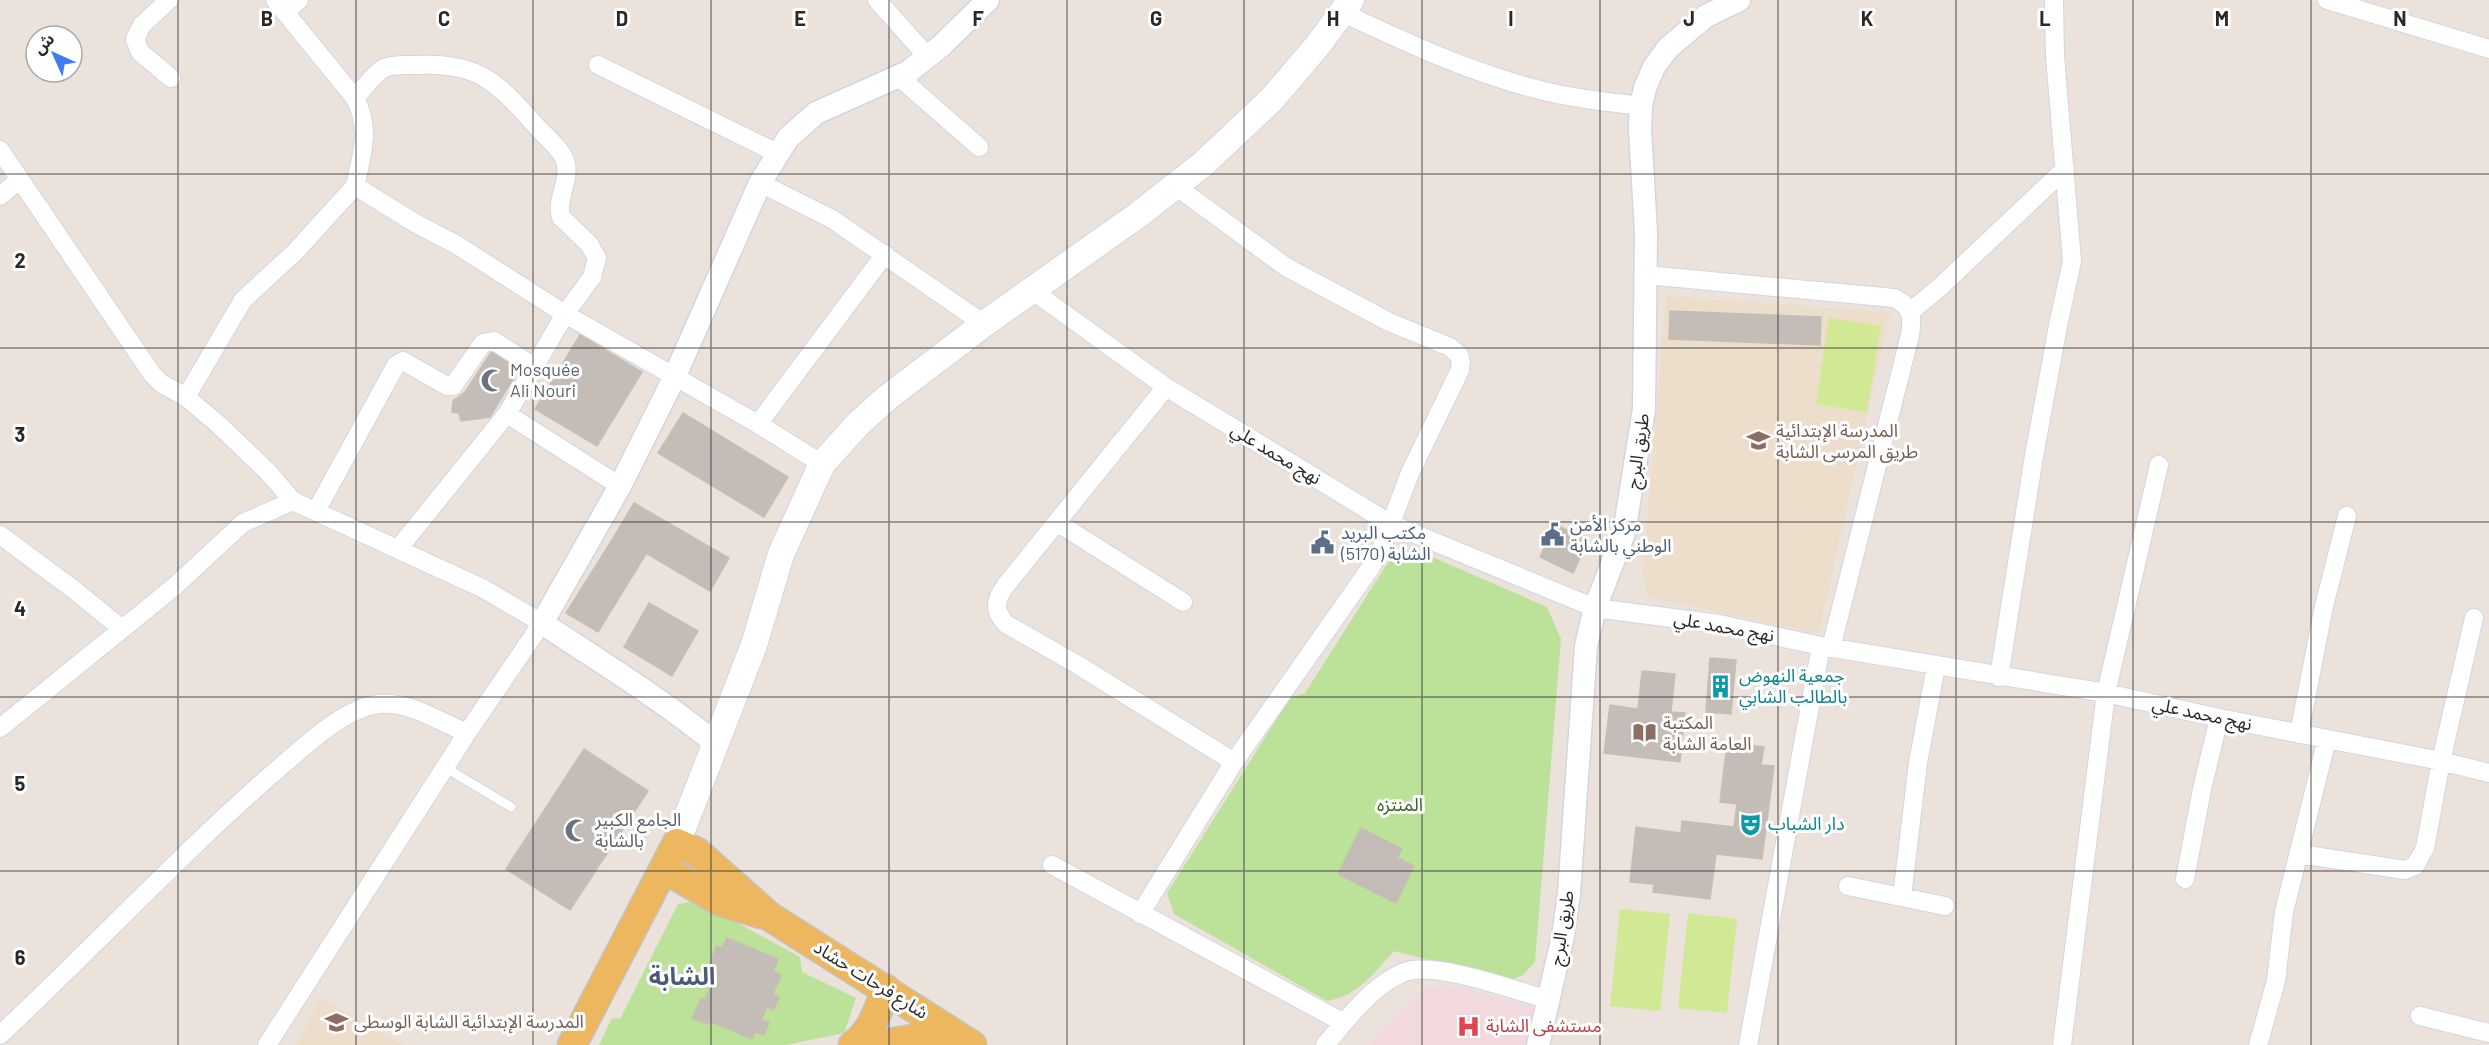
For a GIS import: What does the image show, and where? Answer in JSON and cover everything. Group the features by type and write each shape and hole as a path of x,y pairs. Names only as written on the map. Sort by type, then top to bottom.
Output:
{"main road":[{"path":"572,1045 677,843 754,645 781,554 822,464 858,424 888,398 984,324 1177,187 1271,100 1347,6"},
{"name":"شارع فرحات حشاد","path":"677,843 697,852 769,916 969,1044"},
{"name":"شارع فرحات حشاد","path":"664,869 722,902 769,916"},
{"path":"853,1045 867,1033 886,989"},
{"path":"878,1045 924,1037 945,1038 969,1044"}],"street":[{"path":"169,0 142,25 135,39 140,52 171,78"},
{"path":"877,0 928,57"},
{"path":"267,1045 467,733 542,623 620,486 674,378 760,183 777,153 788,138 816,113 898,77 928,57 988,0"},
{"name":"طريق البرج","path":"1538,1045 1563,936 1569,894 1586,646 1596,608 1624,533 1635,477 1644,409 1646,274 1641,106 1654,67 1668,48 1706,16 1740,0"},
{"path":"1999,677 2034,456 2072,261 2055,56 2054,0"},
{"path":"2327,0 2349,3 2489,49"},
{"path":"186,397 243,300 295,252 355,186 365,130 363,113 355,98 287,4"},
{"path":"1347,6 1420,48 1496,78 1572,97 1641,106"},
{"path":"355,98 376,75 392,66 425,64 459,68 484,77 504,91 564,157 566,175 560,201 561,217 589,244 597,258 592,277 565,314 507,414 398,549"},
{"path":"598,65 777,153"},
{"path":"898,77 980,147"},
{"path":"0,150 145,365 162,384 186,397 253,457 293,501 484,589 601,659 715,743"},
{"path":"1911,311 1939,288 2065,169"},
{"path":"0,196 20,179"},
{"path":"760,183 832,219 984,324"},
{"path":"355,186 415,224 457,245 565,314 758,424 822,464"},
{"path":"1140,914 1234,762 1351,599 1382,547 1410,473 1460,370 1461,362 1459,355 1450,347 1389,322 1286,267 1177,187"},
{"path":"758,424 885,254"},
{"path":"1646,274 1894,298 1903,302 1911,311 1910,335 1826,647 1748,1045"},
{"name":"نهج محمد علي","path":"1033,291 1166,387 1391,524 1596,608 1719,624 1826,647 2106,693 2219,718 2441,761 2489,773"},
{"path":"316,511 396,365 403,361 447,386 453,386 483,343 494,341 533,366"},
{"path":"1166,387 999,595 996,605 998,615 1006,624 1078,665 1234,762"},
{"path":"507,414 620,486"},
{"path":"2062,1045 2106,693 2159,465"},
{"path":"0,728 174,587 243,523 293,501"},
{"path":"2299,734 2324,606 2348,516"},
{"path":"1058,523 1183,602"},
{"path":"0,535 74,589 122,629"},
{"path":"2300,854 2405,870 2415,866 2425,848 2441,761 2474,618"},
{"path":"1902,897 1918,763 1936,666"},
{"path":"0,1035 253,791 333,724 371,705 388,702 406,706 467,733"},
{"path":"2186,879 2202,789 2219,718"},
{"path":"2258,1045 2276,981 2284,912 2327,739"},
{"path":"1053,865 1344,1023"},
{"path":"1848,886 1945,906"},
{"path":"1325,1045 1370,995 1404,972 1421,968 1446,971 1549,1000"},
{"path":"2420,1016 2489,1033"}],"lane":[{"path":"446,768 510,807"}],"shaded area":[{"name":"المدرسة الإبتدائية طريق المرسى الشابة","path":"1666,296 1890,312 1819,633 1648,597 1643,571"},
{"name":"مستشفى الشابة","path":"1444,985 1467,988 1552,1015 1545,1045 1366,1045 1422,991"},
{"name":"المدرسة الإبتدائية الشابة الوسطى","path":"321,999 404,1045 296,1045"}],"green space":[{"path":"1829,318 1881,326 1867,412 1816,404"},
{"name":"المنتزه","path":"1416,550 1547,607 1561,639 1535,962 1523,975 1510,981 1394,951 1357,989 1327,1001 1174,914 1167,893 1290,698 1305,693 1387,564 1400,552"},
{"path":"697,901 800,957 802,972 856,998 844,1033 786,1045 599,1045 612,1018 620,1019 678,904"},
{"path":"1620,909 1670,914 1660,1011 1610,1006"},
{"path":"1688,913 1737,919 1727,1013 1678,1008"}],"building":[{"path":"1670,311 1821,317 1820,345 1669,339"},
{"path":"580,335 642,372 597,446 535,409"},
{"name":"Mosquée Ali Nouri","path":"492,351 519,369 490,417 461,421 459,413 452,412 453,401 465,392"},
{"path":"683,413 788,477 764,517 658,453"},
{"path":"634,503 729,558 710,591 615,535"},
{"path":"1555,524 1588,540 1573,573 1540,557"},
{"path":"615,535 646,554 598,632 566,613"},
{"path":"649,603 698,631 672,676 624,647"},
{"name":"جمعية النهوض بالطالب الشابي","path":"1710,658 1736,660 1731,714 1706,712"},
{"name":"المكتبة العامة الشابة","path":"1642,671 1675,674 1671,712 1685,713 1680,762 1604,753 1610,705 1638,709"},
{"name":"دار الشباب","path":"1727,743 1764,747 1761,765 1774,766 1762,859 1716,854 1710,899 1653,892 1654,884 1630,882 1636,827 1681,833 1682,821 1734,827 1737,804 1720,802"},
{"name":"الجامع الكبير بالشابة","path":"584,749 648,791 570,910 506,869"},
{"path":"1361,828 1402,849 1397,858 1414,866 1396,903 1338,874"},
{"path":"727,938 778,959 773,972 781,975 773,994 779,997 773,1010 767,1007 761,1020 769,1023 764,1035 755,1032 752,1039 710,1021 708,1024 692,1018 701,998 705,1000 712,983 708,981 705,974 717,946 722,948"}],"place":[{"name":"Mosquée Ali Nouri","path":"492,380"},
{"name":"المدرسة الإبتدائية طريق المرسى الشابة","path":"1758,441"},
{"name":"مركز الأمن الوطني بالشابة","path":"1552,535"},
{"name":"مكتب البريد الشابة (5170)","path":"1323,543"},
{"name":"جمعية النهوض بالطالب الشابي","path":"1721,686"},
{"name":"المكتبة العامة الشابة","path":"1645,733"},
{"name":"دار الشباب","path":"1750,824"},
{"name":"الجامع الكبير بالشابة","path":"577,830"},
{"name":"المدرسة الإبتدائية الشابة الوسطى","path":"336,1022"},
{"name":"مستشفى الشابة","path":"1468,1026"}],"district":[{"name":"الشابة","path":"682,977"}]}
